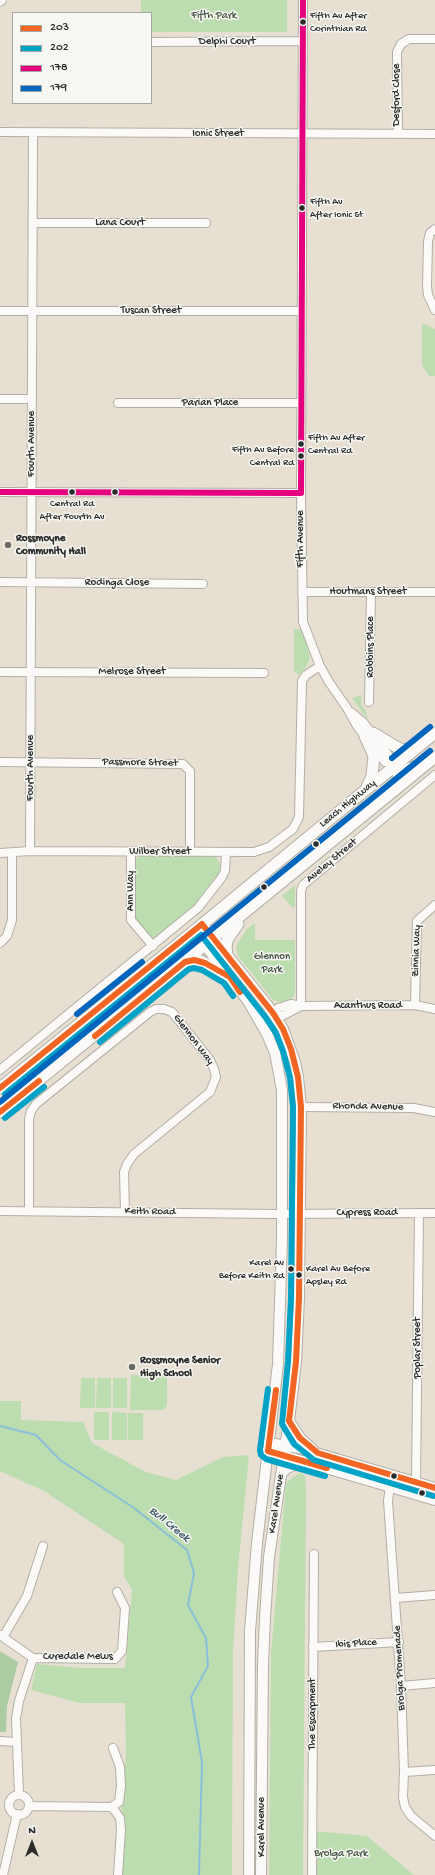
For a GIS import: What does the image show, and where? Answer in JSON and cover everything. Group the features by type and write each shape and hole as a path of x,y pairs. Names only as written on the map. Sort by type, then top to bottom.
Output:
{"highway":[{"name":"Leach Highway","path":"0,1088 198,928 435,733"},
{"path":"369,734 400,749 414,750"},
{"path":"366,790 372,776 374,756 369,734"},
{"name":"Leach Highway","path":"0,1112 245,914 433,759"},
{"path":"227,955 226,946 228,938 245,914"},
{"path":"185,962 202,961 230,977"}],"main road":[{"name":"Karel Avenue","path":"198,928 209,942 230,977 252,1008 267,1034 275,1053 282,1090 280,1334 269,1447 256,1551 250,1631 248,1875"},
{"name":"Karel Avenue","path":"209,942 227,955 273,1013 283,1029 295,1062 298,1076 300,1106 298,1329 289,1421 270,1556 264,1618 262,1665 262,1875"},
{"path":"252,1008 273,1013 268,1020 267,1034"},
{"path":"289,1421 300,1438 318,1453"},
{"path":"269,1447 286,1445 435,1488"},
{"path":"269,1447 284,1456 435,1500"},
{"path":"281,1474 287,1468 305,1461"}],"street":[{"name":"Fifth Avenue","path":"303,0 301,403 302,622 320,666 347,708 363,722 369,734 396,765"},
{"name":"Desford Close","path":"398,134 397,52 401,44 409,39 435,39"},
{"name":"Delphi Court","path":"152,42 303,42"},
{"name":"Ionic Street","path":"0,132 435,134"},
{"name":"Fourth Avenue","path":"30,851 33,133"},
{"name":"Lana Court","path":"33,223 206,223"},
{"path":"435,229 430,233 428,241 427,286 430,299 435,310"},
{"name":"Tuscan Street","path":"0,311 302,311"},
{"path":"0,399 32,399"},
{"name":"Parian Place","path":"118,403 301,403"},
{"path":"0,492 301,493"},
{"name":"Rodinga Close","path":"0,582 202,584"},
{"name":"Houtmans Street","path":"302,592 435,592"},
{"name":"Robbins Place","path":"370,702 371,592"},
{"name":"Wilber Street","path":"0,853 30,851 254,852 269,847 293,829 297,822 300,811 302,681 306,675 320,666"},
{"name":"Melrose Street","path":"0,672 264,673"},
{"path":"396,765 403,769 433,759"},
{"name":"Passmore Street","path":"0,762 183,764 188,767 190,771 190,852"},
{"path":"395,791 397,776 396,765"},
{"name":"Aveley Street","path":"302,1006 303,886 435,775"},
{"name":"Ann Way","path":"131,852 131,920 153,946"},
{"path":"0,1070 198,908 225,871 226,852"},
{"path":"0,943 7,936 12,920 12,853"},
{"name":"Zinnia Way","path":"415,1005 417,921 435,905"},
{"name":"Acanthus Road","path":"273,1013 282,1016 302,1006 415,1005 435,1009"},
{"name":"Glennon Way","path":"29,1211 29,1120 31,1111 36,1104 150,1012 156,1009 164,1009 172,1012 210,1060 216,1077 210,1092 134,1154 127,1164 124,1172 125,1211"},
{"name":"Rhonda Avenue","path":"300,1106 414,1108 435,1112"},
{"name":"Keith Road","path":"0,1211 125,1211 300,1214"},
{"name":"Poplar Street","path":"416,1482 418,1213"},
{"name":"Cypress Road","path":"300,1214 435,1213"},
{"name":"Brolga Promenade","path":"390,1486 388,1501 399,1642 405,1806 411,1816 435,1836"},
{"path":"2,1636 27,1596 43,1546"},
{"name":"The Escarpment","path":"312,1875 314,1554"},
{"name":"Curedale Mews","path":"2,1636 33,1658 115,1659 122,1651 125,1608 117,1592"},
{"path":"395,1598 435,1595"},
{"name":"Ibis Place","path":"313,1647 399,1642"},
{"path":"19,1794 16,1724 20,1701 33,1658"},
{"path":"401,1686 435,1683"},
{"path":"0,1741 17,1742"},
{"path":"29,1806 111,1807 118,1802 121,1786 120,1767 113,1748"},
{"path":"404,1772 435,1770"},
{"path":"19,1794 26,1797 29,1806 24,1814 17,1814 11,1811 9,1804 13,1796 19,1794"},
{"path":"0,1803 9,1804"},
{"path":"111,1807 118,1814 121,1830 118,1875"},
{"path":"3,1875 17,1814"}],"green space":[{"name":"Fifth Park","path":"141,0 287,0 287,32 152,32 152,12 141,12"},
{"path":"422,323 435,329 435,376 429,376 422,365"},
{"path":"294,629 302,629 310,658 306,667 299,675 294,671"},
{"path":"362,695 361,704 366,712 368,720 352,698"},
{"path":"142,855 210,855 216,857 221,865 218,877 196,906 156,938 151,937 134,918 135,860"},
{"path":"295,885 295,906 293,908 282,896"},
{"name":"Glennon Park","path":"255,923 255,940 295,940 295,992 294,996 290,1000 280,1002 273,1000 238,956 236,946 247,929"},
{"path":"131,1375 167,1375 167,1406 163,1410 130,1410"},
{"path":"81,1378 95,1378 95,1408 80,1408"},
{"path":"97,1378 111,1378 111,1408 96,1408"},
{"path":"113,1378 127,1378 127,1408 113,1408"},
{"path":"0,1401 21,1401 21,1420 83,1422 92,1443 146,1472 176,1480 223,1457 249,1455 238,1568 233,1652 232,1875 122,1875 125,1820 121,1807 126,1754 125,1703 80,1703 31,1690 37,1664 80,1668 125,1668 132,1590 124,1576 124,1544 44,1491 0,1471"},
{"path":"94,1412 109,1412 109,1440 94,1440"},
{"path":"112,1412 127,1413 127,1440 112,1440"},
{"path":"128,1413 143,1413 143,1440 128,1440"},
{"path":"299,1473 305,1475 306,1490 303,1875 269,1875 271,1653 286,1483"},
{"path":"0,1651 18,1662 7,1706 6,1732 0,1732"},
{"name":"Brolga Park","path":"315,1831 367,1836 414,1875 316,1875"}],"waterway":[{"name":"Bull Creek","path":"0,1426 36,1435 60,1460 134,1508 187,1550 194,1573 188,1605 206,1638 208,1666 191,1697 202,1762 199,1875"}],"transit line":[{"name":"178","path":"301,493 303,0"},
{"name":"178","path":"0,492 301,493"},
{"name":"179","path":"392,758 430,727"},
{"name":"179","path":"0,1102 430,751"},
{"name":"203","path":"0,1088 202,924 273,1013 283,1029 291,1049 298,1077 301,1107 299,1298 296,1362 289,1421 300,1438 318,1453 435,1488"},
{"name":"202","path":"5,1094 201,935 276,1033 283,1051 290,1078 293,1107 291,1298 288,1361 282,1424 294,1444 314,1460 433,1496"},
{"name":"203","path":"95,1036 185,962 194,960 205,963 230,977 240,992"},
{"name":"179","path":"77,1014 142,962"},
{"name":"202","path":"100,1042 189,969 194,968 202,970 224,983 233,996"},
{"name":"203","path":"0,1112 39,1081"},
{"name":"202","path":"5,1118 44,1087"},
{"name":"202","path":"268,1389 260,1450 261,1455 266,1459 325,1476"},
{"name":"203","path":"276,1390 268,1451 327,1468"}],"place":[{"name":"Fifth Av After Corinthian Rd","path":"303,22"},
{"name":"Fifth Av After Ionic St","path":"302,208"},
{"name":"Fifth Av After Central Rd","path":"301,444"},
{"name":"Fifth Av Before Central Rd","path":"301,456"},
{"name":"Central Rd After Fourth Av","path":"72,492"},
{"name":"Rossmoyne Community Hall","path":"8,545"},
{"name":"Karel Av Before Keith Rd","path":"291,1269"},
{"name":"Karel Av Before Apsley Rd","path":"299,1275"},
{"name":"Rossmoyne Senior High School","path":"132,1367"}]}
